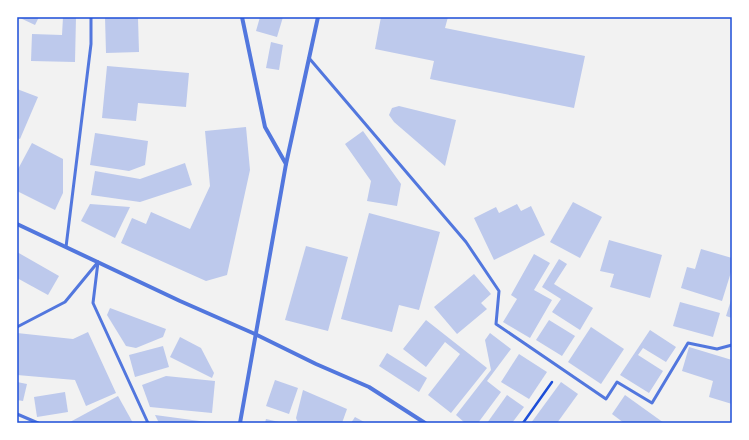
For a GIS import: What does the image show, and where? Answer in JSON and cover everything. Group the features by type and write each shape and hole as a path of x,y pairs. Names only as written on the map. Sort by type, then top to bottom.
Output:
{"street":[{"path":"242,17 265,127 286,164"},
{"path":"240,423 286,164 318,17"},
{"path":"17,224 180,301 255,334 316,364 369,387 426,423"}],"lane":[{"path":"66,247 92,44 91,17"},
{"path":"309,58 466,242 499,291 496,324 561,369 606,399 617,382 652,403 688,343 717,349 732,345"},
{"path":"17,327 65,302 98,262"},
{"path":"98,262 93,303 148,423"},
{"path":"17,414 38,423"}],"path":[{"path":"523,423 561,369"}],"building":[{"path":"18,17 39,17 35,25"},
{"path":"63,17 76,17 75,62 31,61 32,34 62,35"},
{"path":"105,17 138,18 139,52 106,53"},
{"path":"260,17 283,17 277,37 256,31"},
{"path":"381,17 448,17 445,28 585,56 574,108 430,79 434,61 375,49"},
{"path":"271,42 283,45 279,70 266,68"},
{"path":"107,66 189,73 186,107 138,103 136,121 102,118"},
{"path":"17,89 38,97 20,139 17,138"},
{"path":"399,106 456,120 445,166 394,122 389,115 392,108"},
{"path":"246,127 250,170 227,275 206,281 121,243 132,218 146,224 151,212 190,229 210,186 205,131"},
{"path":"363,131 401,184 397,206 367,201 371,181 345,144"},
{"path":"95,133 148,141 145,165 129,171 90,165"},
{"path":"32,143 63,159 63,193 55,210 17,191 17,171"},
{"path":"185,163 192,185 140,202 91,195 95,171 140,179"},
{"path":"573,202 602,217 580,258 550,242"},
{"path":"90,204 130,207 115,238 81,221"},
{"path":"517,204 521,211 531,206 545,235 494,260 474,218 496,207 499,213"},
{"path":"369,213 440,232 419,310 399,305 392,332 341,319"},
{"path":"609,240 662,255 650,298 610,287 614,274 600,271"},
{"path":"306,246 348,257 328,331 285,320"},
{"path":"701,249 732,258 732,269 722,301 681,288 687,267 695,269"},
{"path":"17,252 59,276 48,295 17,278"},
{"path":"534,254 550,263 534,290 552,300 530,338 503,322 517,299 511,295"},
{"path":"559,259 567,264 554,284 593,308 580,330 552,312 561,299 542,287"},
{"path":"474,274 491,294 481,303 487,309 457,334 434,307"},
{"path":"732,297 732,318 726,316"},
{"path":"680,302 720,313 713,337 673,326"},
{"path":"110,308 166,329 163,337 136,348 126,346 107,315"},
{"path":"426,320 487,368 451,413 428,395 460,354 445,342 426,367 403,349"},
{"path":"549,320 575,336 562,356 536,340"},
{"path":"591,327 624,349 601,384 568,362"},
{"path":"650,330 676,347 666,362 643,348 638,355 663,371 649,393 620,375"},
{"path":"88,332 116,393 86,406 75,380 17,375 17,333 73,339"},
{"path":"490,333 511,349 487,381 501,392 478,423 465,423 456,415 491,370 485,340"},
{"path":"180,337 201,348 214,373 212,378 170,357"},
{"path":"163,346 169,367 135,377 129,355"},
{"path":"689,347 732,360 732,404 709,397 713,381 682,371"},
{"path":"387,353 427,378 419,392 379,366"},
{"path":"519,354 547,372 529,399 501,382"},
{"path":"166,376 215,381 212,413 150,407 142,385"},
{"path":"275,380 298,388 289,414 266,406"},
{"path":"17,382 27,384 23,401 17,400"},
{"path":"561,382 578,394 557,423 531,423"},
{"path":"303,390 347,409 342,423 298,423 296,418"},
{"path":"65,392 68,412 37,417 34,397"},
{"path":"507,395 524,407 512,423 487,423"},
{"path":"625,395 664,423 624,423 612,414"},
{"path":"118,396 133,423 70,422"},
{"path":"155,415 207,422 207,423 159,423"},
{"path":"355,417 366,423 351,423"},
{"path":"266,419 279,422 279,423 265,423"}]}
